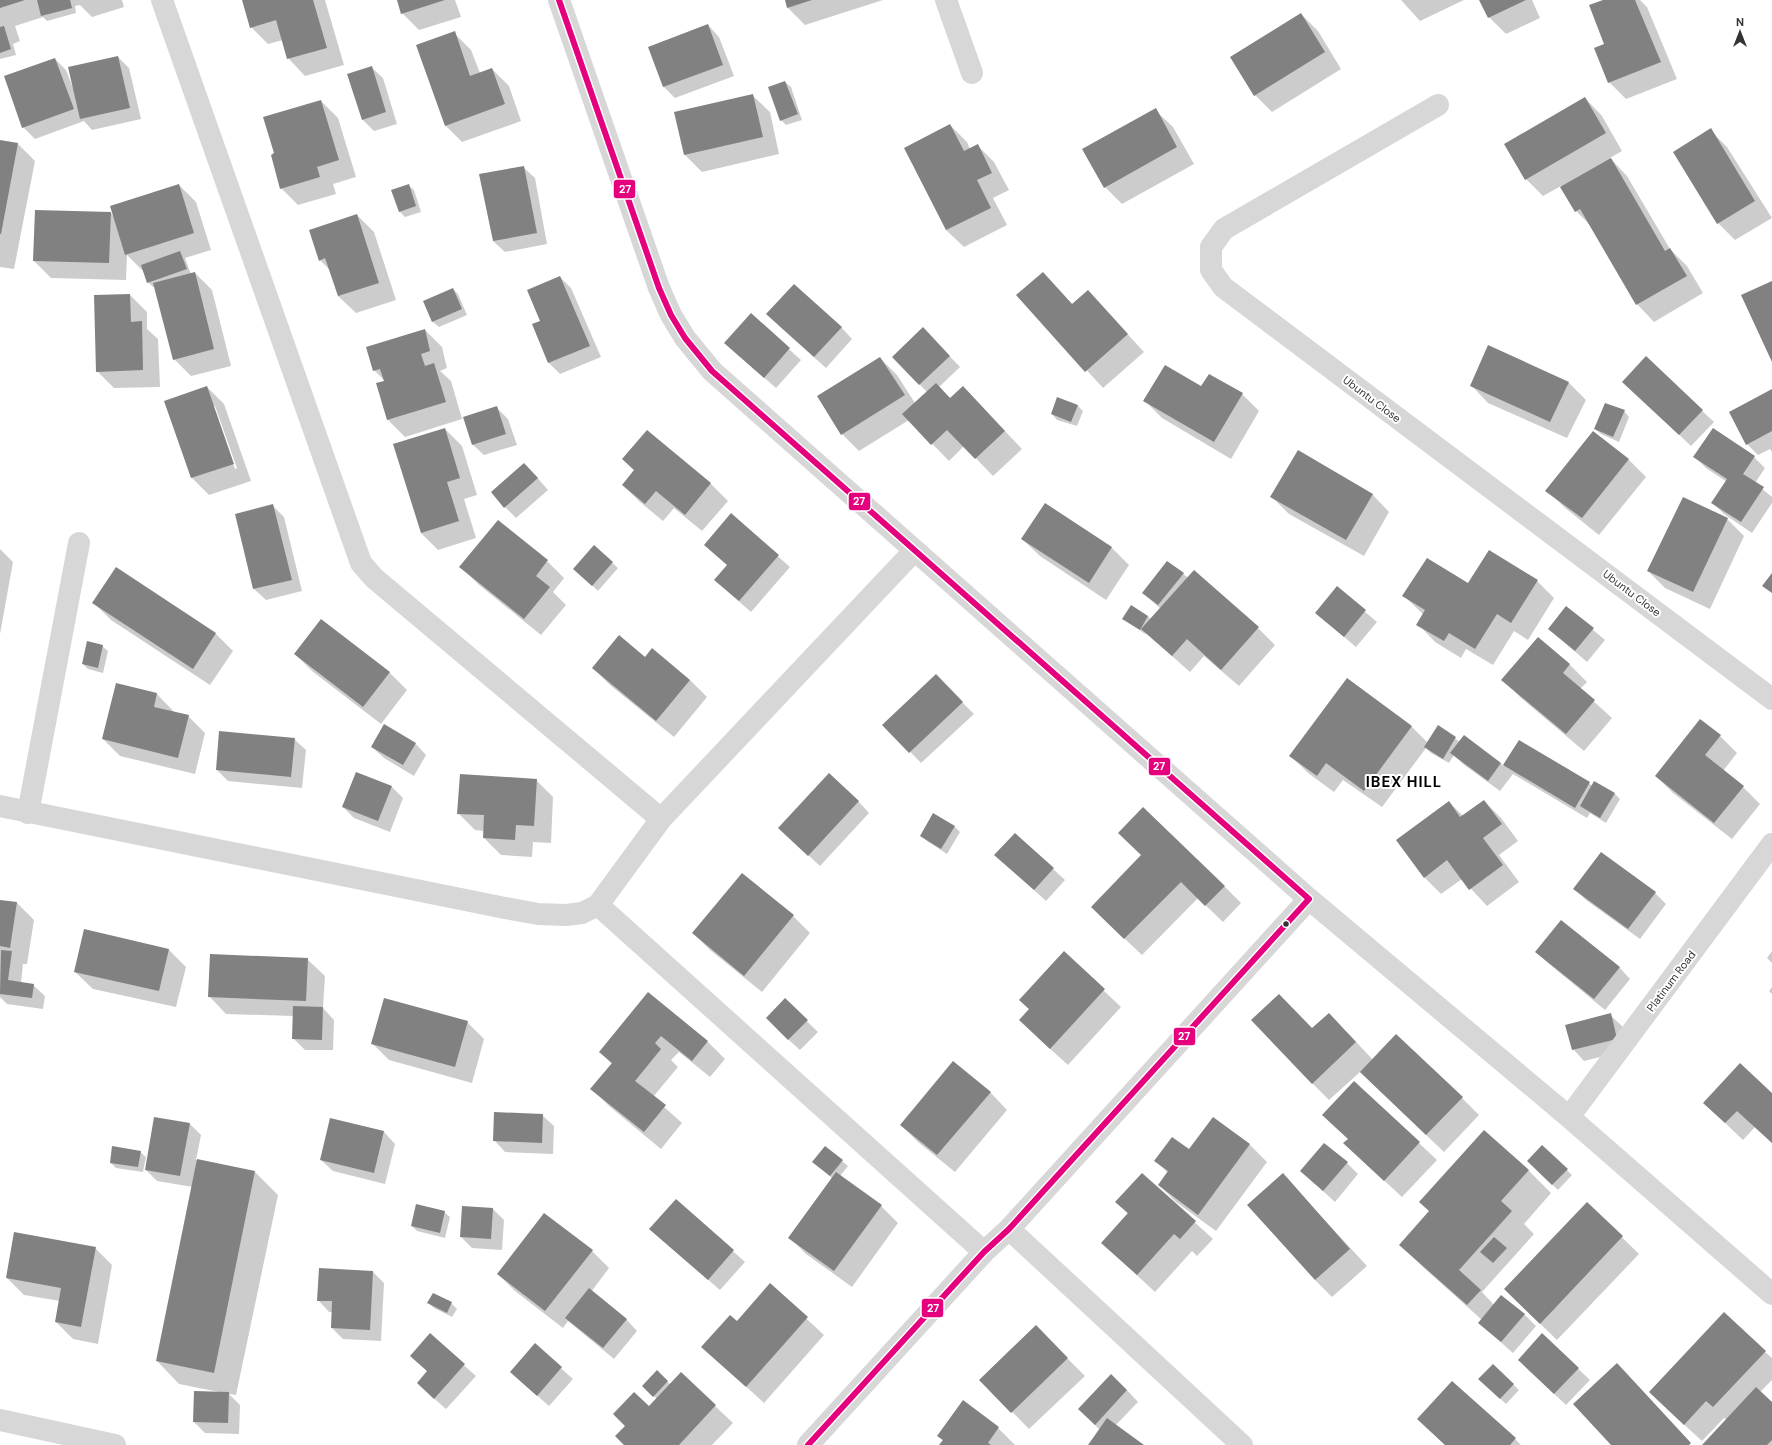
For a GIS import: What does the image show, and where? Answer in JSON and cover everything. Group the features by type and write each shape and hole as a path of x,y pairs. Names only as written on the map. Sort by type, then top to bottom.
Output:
{"street":[{"path":"162,0 361,562 374,578 661,819"},
{"path":"559,0 659,288 671,315 685,338 712,371 1309,899 1569,1117 1772,1294"},
{"path":"946,0 972,73"},
{"name":"Ubuntu Close","path":"1438,105 1224,229 1211,247 1211,270 1223,287 1772,698"},
{"path":"28,813 79,543"},
{"path":"0,806 28,813 532,912 566,915 582,913 598,905 661,819 914,551"},
{"name":"Platinum Road","path":"1569,1117 1772,844"},
{"path":"808,1445 984,1252 1008,1230 1309,899"},
{"path":"598,905 984,1252"},
{"path":"1008,1230 1242,1445"},
{"path":"0,1420 115,1445"}],"building":[{"path":"0,0 25,0 0,8"},
{"path":"37,0 70,0 72,8 41,16"},
{"path":"242,0 313,0 327,48 287,59 276,20 250,28"},
{"path":"397,0 445,0 401,14"},
{"path":"785,0 812,0 787,8"},
{"path":"1479,0 1526,0 1488,18"},
{"path":"1603,0 1635,0 1661,62 1608,83 1594,48 1604,44 1589,5"},
{"path":"1301,13 1325,52 1254,96 1230,57"},
{"path":"708,24 723,65 663,87 648,47"},
{"path":"4,26 11,49 0,53 0,27"},
{"path":"455,31 470,76 492,68 505,104 445,126 416,45"},
{"path":"118,56 130,108 80,119 68,67"},
{"path":"55,58 74,109 22,128 4,76"},
{"path":"372,66 386,112 362,120 347,74"},
{"path":"785,81 798,114 780,121 768,87"},
{"path":"753,94 763,137 684,155 674,112"},
{"path":"1585,97 1606,133 1525,180 1504,144"},
{"path":"321,100 339,160 317,167 320,177 280,189 271,155 274,153 263,117"},
{"path":"1156,108 1177,147 1104,188 1082,149"},
{"path":"950,124 964,151 978,144 992,173 977,180 991,208 946,230 904,148"},
{"path":"1711,128 1755,201 1717,224 1673,152"},
{"path":"0,140 18,143 1,234 0,234"},
{"path":"1611,158 1665,251 1670,248 1687,276 1636,305 1580,209 1575,212 1560,187"},
{"path":"524,166 537,233 493,241 479,174"},
{"path":"179,184 194,233 125,255 110,206"},
{"path":"409,184 416,206 399,212 391,190"},
{"path":"35,210 111,212 109,263 33,261"},
{"path":"357,214 379,283 338,296 325,258 319,261 309,230"},
{"path":"180,251 187,269 147,283 141,265"},
{"path":"195,272 214,349 173,360 153,283"},
{"path":"1043,272 1072,304 1088,290 1128,334 1085,372 1016,295"},
{"path":"560,276 590,346 548,363 532,324 540,321 527,290"},
{"path":"1772,281 1772,362 1741,295"},
{"path":"794,284 842,327 814,357 766,314"},
{"path":"453,288 462,309 432,322 423,301"},
{"path":"130,294 131,322 142,321 143,370 96,372 94,295"},
{"path":"751,313 790,348 764,378 724,343"},
{"path":"923,327 950,356 919,385 892,357"},
{"path":"425,329 430,351 421,354 425,366 434,363 446,402 387,420 376,383 384,381 380,369 373,371 366,347"},
{"path":"1488,345 1569,382 1550,422 1470,386"},
{"path":"1646,356 1703,410 1679,435 1622,382"},
{"path":"880,357 905,395 841,435 817,396"},
{"path":"1165,365 1201,386 1209,374 1243,393 1214,442 1143,401"},
{"path":"936,383 950,398 963,386 1005,431 975,459 947,430 931,445 902,414"},
{"path":"207,386 234,464 191,478 164,401"},
{"path":"1772,389 1772,431 1746,445 1729,412"},
{"path":"1057,397 1078,405 1071,422 1051,414"},
{"path":"1605,403 1625,410 1613,437 1594,429"},
{"path":"497,406 506,434 472,445 463,417"},
{"path":"445,428 460,478 447,482 459,521 421,533 393,444"},
{"path":"1713,428 1755,456 1743,474 1764,487 1741,522 1711,503 1727,479 1693,457"},
{"path":"647,430 711,483 685,515 656,491 645,504 622,485 634,470 622,459"},
{"path":"1593,431 1629,459 1582,518 1545,491"},
{"path":"1298,450 1373,494 1346,540 1270,497"},
{"path":"524,463 538,478 504,508 491,492"},
{"path":"1683,497 1728,518 1693,592 1647,571"},
{"path":"1045,503 1112,547 1089,583 1021,539"},
{"path":"273,504 292,580 253,589 235,514"},
{"path":"731,513 779,555 739,601 714,580 727,565 704,545"},
{"path":"498,520 548,560 536,576 550,587 524,619 459,567"},
{"path":"594,545 613,562 592,586 573,569"},
{"path":"1489,550 1538,580 1511,623 1497,614 1475,649 1449,633 1444,641 1416,625 1425,610 1402,596 1427,558 1468,583"},
{"path":"1167,561 1184,573 1158,605 1142,593"},
{"path":"116,567 216,633 193,669 92,603"},
{"path":"1194,570 1259,627 1221,670 1187,639 1172,656 1141,629"},
{"path":"1772,573 1772,593 1762,586"},
{"path":"1337,586 1366,610 1344,637 1315,613"},
{"path":"1131,605 1148,616 1140,630 1122,619"},
{"path":"1566,606 1594,628 1575,651 1548,629"},
{"path":"321,619 390,672 363,707 294,654"},
{"path":"619,635 645,657 652,648 690,680 656,721 592,668"},
{"path":"1538,637 1570,664 1563,673 1595,700 1566,734 1501,680"},
{"path":"87,641 103,645 98,668 82,664"},
{"path":"936,674 963,702 909,753 882,725"},
{"path":"1347,678 1412,726 1364,791 1326,763 1317,776 1289,756"},
{"path":"116,683 157,693 154,707 189,715 178,758 102,739"},
{"path":"1700,719 1721,735 1705,755 1744,786 1714,823 1655,776"},
{"path":"384,724 416,743 403,765 371,747"},
{"path":"1438,725 1456,737 1443,759 1424,747"},
{"path":"219,731 295,738 291,777 216,770"},
{"path":"1464,735 1501,763 1488,781 1450,753"},
{"path":"1519,740 1590,782 1575,808 1503,765"},
{"path":"356,772 392,786 378,821 342,807"},
{"path":"829,773 859,801 808,856 778,828"},
{"path":"460,774 537,779 534,826 516,825 515,840 483,838 484,815 457,814"},
{"path":"1594,781 1615,793 1600,818 1580,806"},
{"path":"1484,800 1502,824 1483,838 1503,865 1469,890 1447,860 1424,878 1396,840 1449,801 1460,817"},
{"path":"1143,807 1225,886 1205,906 1181,882 1124,939 1091,907 1141,855 1118,833"},
{"path":"933,813 955,826 941,849 920,836"},
{"path":"1015,833 1054,868 1034,890 994,855"},
{"path":"1601,852 1656,892 1628,929 1573,889"},
{"path":"742,873 794,915 744,976 692,933"},
{"path":"0,900 17,902 10,948 0,946"},
{"path":"1561,920 1620,967 1594,999 1535,952"},
{"path":"84,929 169,949 159,991 74,972"},
{"path":"1,950 12,951 8,980 34,984 32,998 0,994"},
{"path":"1064,951 1105,989 1050,1049 1019,1020 1029,1009 1019,1000"},
{"path":"210,954 308,958 306,1001 208,997"},
{"path":"648,992 708,1041 692,1061 661,1036 655,1043 661,1049 635,1081 666,1105 644,1132 590,1089 612,1063 599,1052"},
{"path":"1279,994 1312,1028 1329,1013 1356,1042 1312,1084 1251,1020"},
{"path":"384,998 468,1021 455,1067 371,1044"},
{"path":"785,998 808,1020 788,1040 766,1018"},
{"path":"293,1006 323,1007 322,1040 292,1039"},
{"path":"1611,1013 1617,1039 1572,1050 1565,1025"},
{"path":"1396,1034 1463,1097 1426,1135 1360,1072"},
{"path":"953,1061 991,1092 937,1155 900,1125"},
{"path":"1740,1063 1772,1093 1772,1143 1737,1111 1725,1123 1703,1103"},
{"path":"1354,1081 1420,1142 1384,1181 1343,1143 1348,1139 1322,1115"},
{"path":"494,1112 543,1114 542,1143 493,1141"},
{"path":"154,1117 190,1123 180,1176 145,1170"},
{"path":"1213,1117 1250,1144 1198,1215 1158,1185 1168,1171 1154,1161 1172,1137 1189,1149"},
{"path":"330,1118 384,1131 374,1173 320,1160"},
{"path":"1484,1130 1529,1170 1501,1201 1512,1211 1459,1270 1481,1290 1467,1305 1399,1245 1429,1211 1419,1202"},
{"path":"1324,1143 1348,1162 1323,1191 1300,1171"},
{"path":"1542,1145 1568,1169 1552,1185 1527,1161"},
{"path":"112,1146 141,1151 138,1167 110,1163"},
{"path":"825,1146 843,1160 830,1176 812,1162"},
{"path":"197,1159 255,1171 214,1373 156,1361"},
{"path":"836,1172 882,1205 834,1271 788,1238"},
{"path":"1142,1173 1196,1221 1180,1239 1174,1234 1137,1275 1101,1243 1128,1213 1115,1202"},
{"path":"1283,1173 1350,1249 1315,1280 1247,1205"},
{"path":"676,1199 734,1250 708,1280 649,1229"},
{"path":"1587,1202 1623,1236 1540,1324 1504,1289"},
{"path":"416,1204 445,1211 440,1233 411,1226"},
{"path":"462,1206 493,1208 491,1239 460,1237"},
{"path":"544,1213 593,1250 545,1311 497,1274"},
{"path":"14,1232 96,1247 81,1327 55,1322 61,1288 6,1278"},
{"path":"1494,1237 1507,1248 1493,1263 1480,1252"},
{"path":"319,1268 373,1271 370,1330 331,1328 332,1301 317,1301"},
{"path":"770,1283 808,1317 746,1387 701,1347 730,1315 737,1321"},
{"path":"589,1288 627,1319 603,1348 565,1318"},
{"path":"433,1293 452,1302 447,1313 427,1303"},
{"path":"1501,1295 1525,1314 1501,1342 1478,1323"},
{"path":"1724,1312 1766,1351 1713,1407 1706,1401 1684,1425 1649,1392"},
{"path":"1036,1325 1068,1358 1011,1413 979,1380"},
{"path":"430,1333 465,1364 434,1399 417,1383 427,1371 410,1356"},
{"path":"1542,1333 1579,1368 1554,1394 1518,1360"},
{"path":"535,1343 562,1367 537,1396 510,1372"},
{"path":"1617,1363 1691,1443 1689,1445 1611,1445 1573,1404"},
{"path":"1493,1364 1514,1384 1500,1399 1478,1379"},
{"path":"657,1370 668,1381 653,1397 642,1386"},
{"path":"681,1372 716,1405 679,1445 624,1445 615,1436 625,1426 613,1414 634,1392 649,1406"},
{"path":"1111,1374 1127,1390 1095,1425 1078,1409"},
{"path":"1452,1381 1516,1438 1510,1445 1445,1445 1417,1419"},
{"path":"1756,1387 1772,1402 1772,1440 1767,1445 1702,1445"},
{"path":"194,1391 229,1392 228,1423 193,1422"},
{"path":"963,1400 999,1427 988,1443 991,1445 939,1445 943,1440 937,1436"},
{"path":"1107,1418 1144,1445 1088,1445"}],"transit line":[{"name":"27","path":"559,0 659,288 671,315 685,338 712,371 1309,899"},
{"name":"27","path":"808,1445 984,1252 1009,1229 1309,899"}],"district":[{"name":"IBEX HILL","path":"1404,782"}]}
